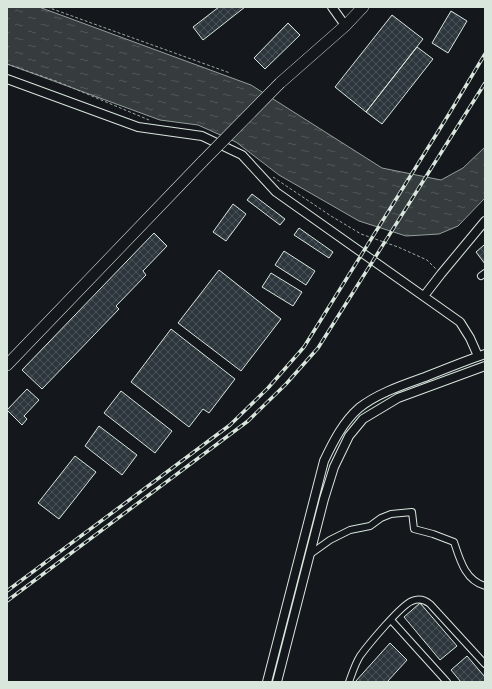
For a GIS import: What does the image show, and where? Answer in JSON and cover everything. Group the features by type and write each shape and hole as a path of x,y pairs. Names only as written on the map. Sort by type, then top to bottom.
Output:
{"highway":[{"path":"7,365 203,161 357,7"},
{"path":"280,83 346,25 363,7"}],"main road":[{"path":"332,7 342,21"},
{"path":"7,79 138,127 202,136 242,155 276,192 460,322 482,355 399,386 374,398 359,409 345,424 334,440 324,461 267,682"},
{"path":"424,296 485,221"},
{"path":"277,682 324,499 334,467 349,436 363,419 398,398 485,366"}],"street":[{"path":"309,555 330,540 350,530 370,526 381,518 391,514 412,512 414,529 454,542 463,570 479,584 485,586"},
{"path":"349,682 359,658 391,620 411,601 418,599 424,600 430,604 485,664"},
{"path":"391,620 447,682"}],"path":[{"path":"47,7 230,73"},
{"path":"7,64 56,82 154,123"},
{"path":"271,176 361,234 398,247 427,260 441,274"}],"water":[{"path":"7,7 39,7 251,85 382,168 441,180 463,168 485,147 485,198 458,226 439,234 406,236 359,221 279,175 236,142 198,125 160,120 7,64"}],"building":[{"path":"219,7 245,7 203,40 193,27"},
{"path":"451,11 467,21 448,53 432,43"},
{"path":"392,15 423,39 366,112 335,87"},
{"path":"288,23 300,35 265,69 254,58"},
{"path":"417,47 433,59 382,124 366,112"},
{"path":"252,194 285,219 280,225 247,200"},
{"path":"233,204 246,214 226,241 213,232"},
{"path":"299,228 333,252 329,258 294,235"},
{"path":"154,233 167,246 143,271 146,275 116,306 119,309 42,389 22,370"},
{"path":"484,245 485,246 485,264 476,252"},
{"path":"284,251 315,271 306,285 275,265"},
{"path":"219,270 281,319 241,371 178,323"},
{"path":"271,273 302,292 293,306 262,287"},
{"path":"171,329 235,379 209,413 203,409 189,427 131,382"},
{"path":"27,389 39,400 24,416 27,419 22,425 7,410"},
{"path":"121,391 172,431 155,453 104,413"},
{"path":"99,426 137,455 122,475 85,446"},
{"path":"75,456 96,472 59,519 38,503"},
{"path":"420,603 457,646 440,660 404,617"},
{"path":"390,643 407,660 387,682 355,682"},
{"path":"467,656 485,677 485,682 461,682 451,670"}],"railway":[{"path":"7,591 230,425 268,388 304,347 485,54"},
{"path":"7,601 248,421 286,384 318,348 485,83"}]}
